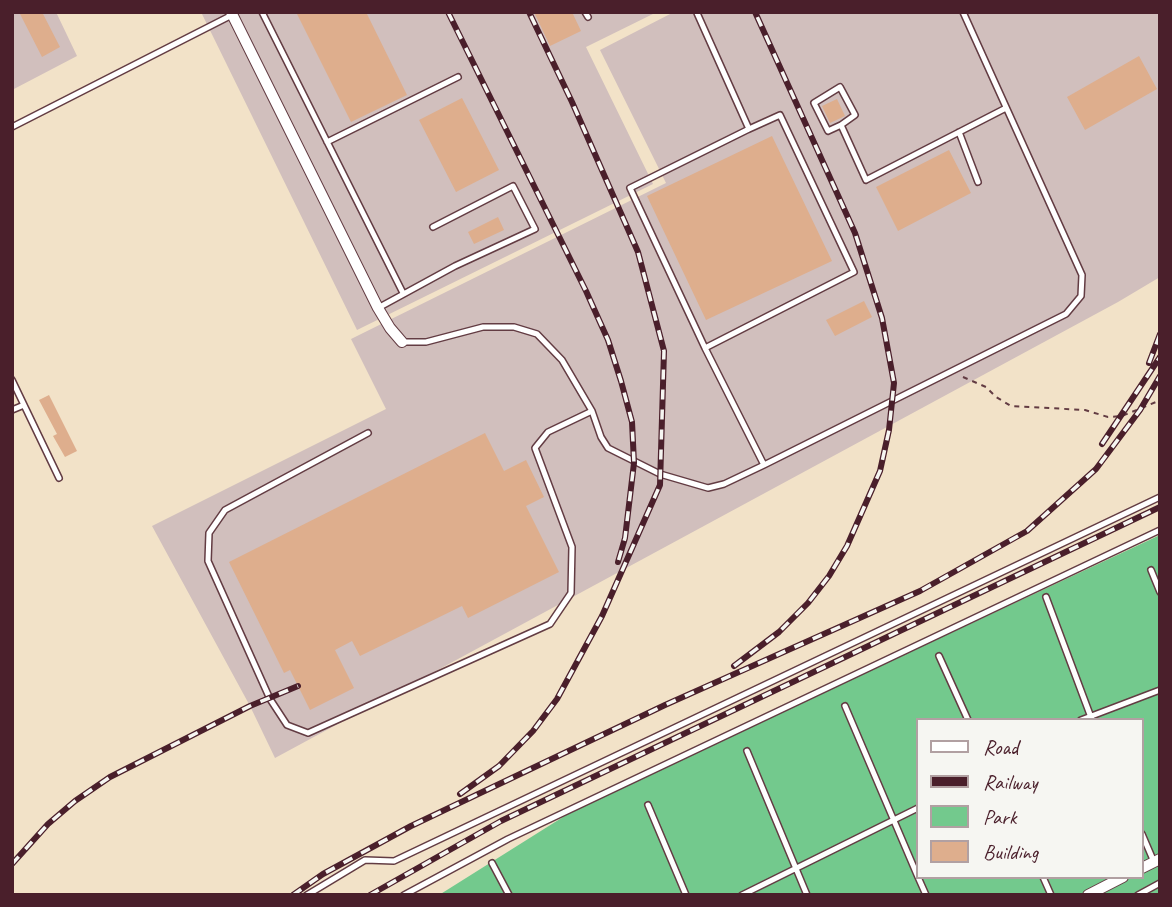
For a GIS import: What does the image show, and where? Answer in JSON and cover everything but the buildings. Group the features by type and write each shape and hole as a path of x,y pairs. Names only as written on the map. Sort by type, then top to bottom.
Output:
{"street":[{"path":"232,14 378,308 402,342"},
{"path":"1088,895 1119,879"}],"lane":[{"path":"262,12 403,293"},
{"path":"402,342 426,342 484,327 514,327 537,334 562,360 592,411 608,448 634,463 708,488 724,484 764,465 1066,314 1081,296 1082,275 963,12"},
{"path":"697,13 750,129"},
{"path":"12,127 232,14"},
{"path":"327,142 458,77"},
{"path":"840,87 855,115 841,125 828,131 814,103 840,87"},
{"path":"841,125 866,180 1006,108"},
{"path":"705,348 854,272 780,115 630,188 705,348 764,465"},
{"path":"959,132 978,181"},
{"path":"378,308 403,293 535,229 513,186 433,227"},
{"path":"12,380 59,478"},
{"path":"12,410 24,405"},
{"path":"368,433 225,510 209,533 208,561 270,699 287,725 308,733 550,624 570,593 572,547 536,448 548,432 592,411"},
{"path":"307,895 365,860 394,861 1160,497"},
{"path":"404,895 508,839 1160,530"},
{"path":"1151,570 1160,592"},
{"path":"1046,597 1091,718 1160,690"},
{"path":"939,656 967,718"},
{"path":"845,706 916,873"},
{"path":"747,751 807,895"},
{"path":"648,805 686,895"},
{"path":"742,895 916,809"},
{"path":"1144,837 1157,860"},
{"path":"492,863 509,895"},
{"path":"919,879 926,895"},
{"path":"1044,879 1051,895"},
{"path":"1138,895 1160,883"}],"path":[{"path":"949,371 986,387 1011,406 1085,410 1108,417 1122,416 1156,402 1160,403"}],"shaded area":[{"path":"12,12 56,12 77,56 12,90"},
{"path":"201,12 657,12 586,47 653,184 357,330"},
{"path":"674,12 1160,12 1160,277 275,758 250,706 152,526 386,409 351,339 666,183 600,50"}],"green space":[{"path":"1160,535 1160,895 439,895 579,807"}],"railway":[{"path":"448,12 586,291 608,340 621,381 632,422 634,463 625,538 618,562"},
{"path":"460,794 499,766 533,731 557,699 602,616 660,485 664,351 638,252 529,12"},
{"path":"734,666 779,632 808,603 847,546 880,471 889,430 894,383 882,318 855,233 755,12"},
{"path":"1149,363 1160,334"},
{"path":"1102,444 1160,357"},
{"path":"293,895 323,874 411,826 665,705 920,591 1027,531 1096,469 1140,410 1160,376"},
{"path":"370,895 501,821 1160,507"},
{"path":"12,864 48,824 110,777 250,706 298,686"}]}
